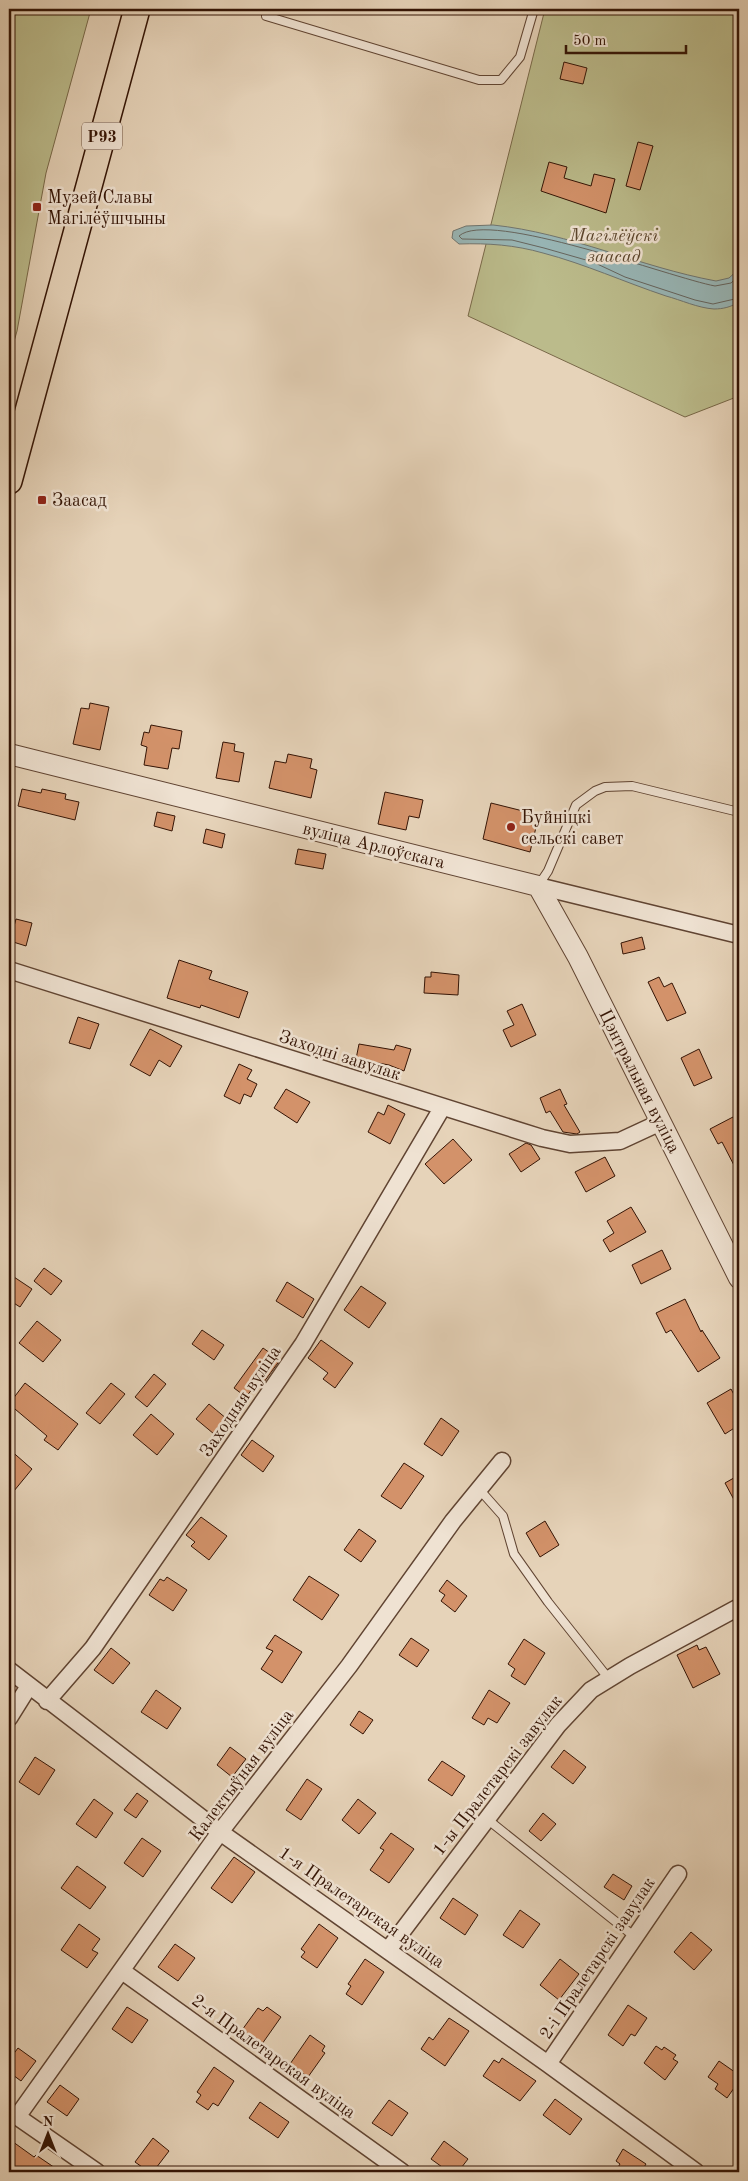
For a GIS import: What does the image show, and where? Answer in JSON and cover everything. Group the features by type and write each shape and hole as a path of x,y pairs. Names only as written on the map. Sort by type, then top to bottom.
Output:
{"main road":[{"name":"Р93","path":"9,481 137,9"}],"street":[{"name":"вуліца Арлоўскага","path":"9,754 739,936"},
{"name":"Цэнтральная вуліца","path":"538,886 578,957 739,1278"},
{"name":"Заходні завулак","path":"9,970 542,1138 570,1144 620,1141 661,1122"},
{"name":"Заходняя вуліца","path":"48,1701 93,1648 303,1344 442,1108"},
{"name":"Калектыўная вуліца","path":"13,2114 122,1971 220,1832 349,1666 453,1521 502,1461"},
{"name":"1-ы Пралетарскі завулак","path":"388,1950 558,1725 591,1690 739,1607"},
{"name":"1-я Пралетарская вуліца","path":"9,1670 220,1832 548,2064 696,2172"},
{"path":"9,1718 29,1686"},
{"name":"2-і Пралетарскі завулак","path":"548,2064 678,1874"},
{"name":"2-я Пралетарская вуліца","path":"122,1971 402,2172"},
{"path":"13,2114 97,2172"}],"lane":[{"path":"268,9 266,16 480,80 501,80 520,57 534,9"},
{"path":"538,886 548,871 576,805 595,791 605,787 632,786 739,812"},
{"path":"480,1489 503,1516 514,1554 548,1602 609,1679"},
{"path":"487,1819 635,1937"}],"green space":[{"path":"9,9 91,9 46,173 17,331 9,359"},
{"name":"Магілёўскі заасад","path":"545,9 739,9 739,396 685,417 468,316"}],"water":[{"path":"493,225 550,235 688,275 716,281 729,278 739,269 739,302 721,309 702,307 650,291 574,262 543,253 501,245 459,244 452,238 453,231 466,226"}],"building":[{"path":"564,62 587,68 583,84 560,79"},
{"path":"638,142 653,146 640,190 626,186"},
{"path":"549,162 567,167 564,178 591,186 594,174 615,179 606,213 541,191"},
{"path":"90,703 109,707 100,750 73,744 81,708 89,709"},
{"path":"151,725 182,731 179,749 172,748 168,769 144,765 147,747 141,745 144,732 149,733"},
{"path":"223,742 235,744 234,751 244,753 239,782 216,778"},
{"path":"288,754 312,759 310,768 317,770 311,798 269,788 275,761 286,763"},
{"path":"22,789 41,793 42,789 66,794 65,799 79,802 75,820 18,806"},
{"path":"385,792 423,800 419,818 409,816 406,830 378,824"},
{"name":"Буйніцкі сельскі савет","path":"491,803 539,815 530,852 483,839"},
{"path":"157,812 175,816 172,831 154,826"},
{"path":"206,829 225,834 222,848 203,843"},
{"path":"298,849 326,854 323,869 295,864"},
{"path":"16,919 32,923 26,946 10,941"},
{"path":"642,937 645,949 623,954 621,943"},
{"path":"179,960 212,971 209,979 248,992 239,1018 201,1005 200,1008 167,998"},
{"path":"431,972 459,975 458,995 424,993 425,977 431,977"},
{"path":"659,977 664,987 672,983 686,1013 667,1021 648,982"},
{"path":"522,1004 536,1035 511,1047 503,1030 514,1025 507,1011"},
{"path":"78,1017 99,1024 90,1049 69,1043"},
{"path":"150,1029 182,1046 170,1067 159,1060 150,1076 130,1065"},
{"path":"359,1044 394,1050 396,1045 411,1049 404,1071 389,1065 356,1059"},
{"path":"699,1049 712,1078 694,1086 681,1058"},
{"path":"239,1064 252,1070 247,1079 257,1084 251,1097 244,1094 240,1104 224,1096"},
{"path":"286,1089 310,1102 297,1123 274,1108"},
{"path":"560,1089 567,1104 564,1105 580,1132 577,1134 563,1132 550,1111 546,1113 540,1098"},
{"path":"388,1105 405,1114 390,1144 368,1132 378,1112 384,1115"},
{"path":"733,1117 739,1129 739,1175 722,1142 718,1144 710,1129"},
{"path":"453,1139 472,1160 444,1184 425,1164"},
{"path":"526,1143 531,1145 540,1159 521,1172 509,1154"},
{"path":"605,1157 615,1176 586,1192 575,1172"},
{"path":"631,1207 646,1232 610,1252 603,1240 614,1233 607,1221"},
{"path":"662,1250 671,1269 641,1284 632,1265"},
{"path":"44,1268 62,1281 51,1295 34,1281"},
{"path":"14,1277 32,1289 20,1307 9,1300 9,1285"},
{"path":"287,1282 314,1299 303,1318 276,1301"},
{"path":"361,1286 386,1303 369,1328 344,1310"},
{"path":"685,1299 701,1332 702,1330 720,1358 698,1372 671,1330 666,1333 656,1313"},
{"path":"37,1321 61,1340 43,1362 19,1343"},
{"path":"202,1330 224,1345 214,1360 192,1344"},
{"path":"321,1340 353,1363 335,1388 323,1379 328,1373 308,1358"},
{"path":"263,1348 280,1360 264,1382 260,1379 246,1397 234,1388"},
{"path":"154,1374 166,1384 147,1407 135,1397"},
{"path":"25,1383 78,1424 58,1450 44,1440 47,1436 9,1404"},
{"path":"111,1383 125,1394 100,1424 86,1413"},
{"path":"731,1389 739,1404 739,1425 725,1434 707,1403"},
{"path":"209,1404 227,1419 214,1434 196,1419"},
{"path":"151,1414 174,1434 157,1455 133,1435"},
{"path":"441,1418 459,1431 442,1456 424,1444"},
{"path":"252,1440 274,1456 263,1472 241,1455"},
{"path":"9,1449 32,1469 9,1497"},
{"path":"404,1463 424,1476 401,1509 381,1496"},
{"path":"739,1475 739,1509 725,1483"},
{"path":"201,1517 227,1536 209,1560 191,1546 195,1542 186,1535"},
{"path":"545,1521 559,1545 540,1557 526,1533"},
{"path":"359,1529 376,1541 361,1562 344,1550"},
{"path":"309,1576 339,1595 322,1620 293,1600"},
{"path":"167,1577 187,1590 173,1611 149,1595 160,1579 164,1581"},
{"path":"447,1580 467,1596 455,1612 441,1601 445,1595 439,1591"},
{"path":"275,1635 302,1652 282,1683 261,1669 273,1651 266,1648"},
{"path":"411,1638 429,1650 417,1667 399,1655"},
{"path":"524,1639 545,1653 525,1685 511,1676 515,1669 508,1664"},
{"path":"697,1645 699,1650 706,1647 720,1674 693,1688 677,1655"},
{"path":"111,1648 130,1663 113,1684 94,1670"},
{"path":"156,1690 181,1708 167,1729 141,1712"},
{"path":"489,1690 510,1703 497,1723 488,1718 484,1725 472,1718"},
{"path":"359,1711 373,1720 363,1734 350,1725"},
{"path":"230,1747 246,1759 232,1777 217,1765"},
{"path":"564,1750 586,1767 573,1784 551,1767"},
{"path":"35,1757 55,1770 39,1795 19,1782"},
{"path":"442,1761 465,1776 452,1796 428,1780"},
{"path":"307,1779 322,1789 301,1820 286,1810"},
{"path":"137,1793 148,1801 136,1818 124,1810"},
{"path":"94,1799 113,1813 96,1838 76,1824"},
{"path":"358,1799 376,1813 359,1834 342,1820"},
{"path":"543,1813 556,1824 541,1841 529,1831"},
{"path":"391,1833 414,1849 389,1883 370,1870 384,1850 380,1848"},
{"path":"142,1838 161,1851 143,1877 124,1863"},
{"path":"234,1857 255,1872 232,1903 211,1888"},
{"path":"77,1866 106,1887 90,1909 61,1888"},
{"path":"613,1874 632,1886 624,1900 604,1887"},
{"path":"453,1898 478,1915 465,1935 440,1918"},
{"path":"520,1910 540,1924 523,1948 503,1935"},
{"path":"79,1924 100,1939 92,1950 98,1953 87,1968 61,1950"},
{"path":"319,1924 338,1938 317,1968 301,1957 305,1952 301,1949"},
{"path":"691,1932 712,1950 694,1970 674,1952"},
{"path":"175,1944 195,1958 178,1981 158,1967"},
{"path":"365,1959 384,1972 362,2005 346,1994 351,1986 348,1984"},
{"path":"560,1959 579,1974 559,2000 540,1985"},
{"path":"628,2005 647,2018 635,2036 631,2034 623,2046 608,2035"},
{"path":"127,2007 148,2020 132,2043 112,2029"},
{"path":"267,2007 281,2017 262,2044 242,2030 258,2008 263,2011"},
{"path":"449,2018 469,2031 445,2066 421,2049 429,2037 433,2040"},
{"path":"310,2035 325,2046 322,2051 325,2053 308,2077 290,2064"},
{"path":"656,2046 662,2050 664,2047 676,2055 673,2059 678,2062 665,2080 644,2063"},
{"path":"18,2048 36,2061 21,2081 9,2072 9,2060"},
{"path":"502,2058 536,2081 520,2101 483,2076 494,2060 499,2063"},
{"path":"719,2061 739,2075 739,2081 727,2098 715,2089 718,2084 708,2077"},
{"path":"214,2067 234,2081 218,2106 213,2103 208,2110 196,2102 201,2095 197,2092"},
{"path":"60,2085 79,2099 67,2116 47,2102"},
{"path":"555,2099 582,2119 570,2135 543,2115"},
{"path":"389,2100 408,2113 392,2136 372,2123"},
{"path":"260,2102 289,2122 278,2138 249,2118"},
{"path":"153,2138 169,2151 153,2172 149,2172 135,2162"},
{"path":"9,2139 34,2157 36,2155 61,2172 20,2172 9,2165"},
{"path":"444,2141 468,2159 458,2172 449,2172 431,2159"},
{"path":"623,2149 646,2164 641,2172 615,2172 620,2164 616,2161"}],"place":[{"name":"Музей Славы Магілёўшчыны","path":"37,207"},
{"name":"Заасад","path":"42,500"},
{"name":"Буйніцкі сельскі савет","path":"511,827"}]}
